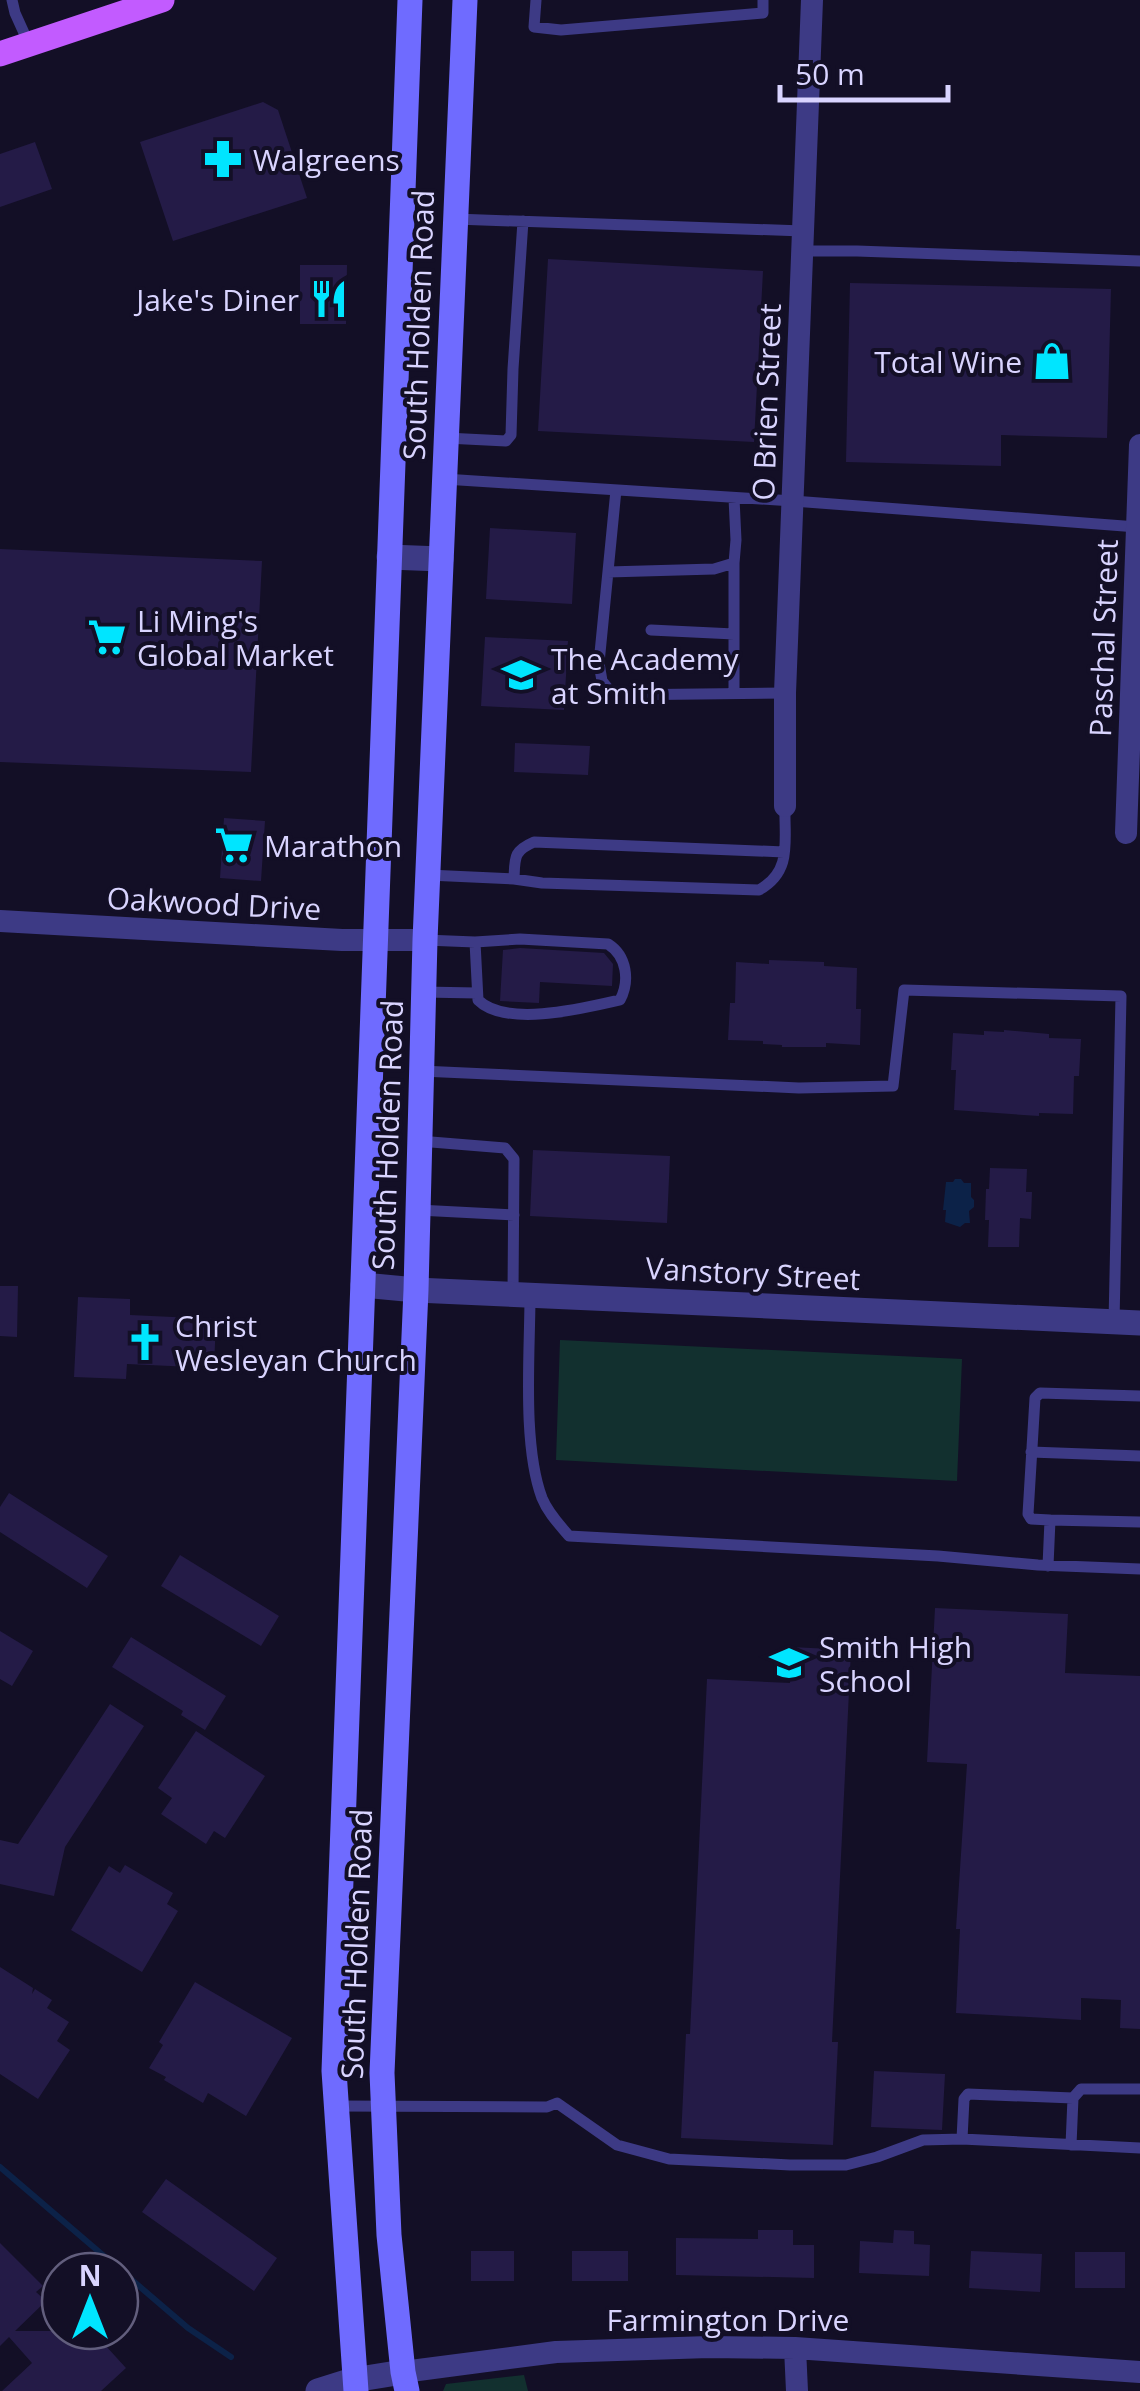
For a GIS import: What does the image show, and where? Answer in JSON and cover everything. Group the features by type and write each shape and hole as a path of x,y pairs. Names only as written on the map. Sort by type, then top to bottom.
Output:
{"main road":[{"path":"0,54 133,4 162,0"},
{"name":"South Holden Road","path":"354,2385 334,2106 410,0"},
{"name":"South Holden Road","path":"405,2381 389,2235 383,2034 416,1290 423,992 464,0"}],"street":[{"name":"O Brien Street","path":"785,806 785,693 812,0"},
{"name":"Paschal Street","path":"1126,833 1135,713 1140,445"},
{"path":"390,557 441,559"},
{"name":"Oakwood Drive","path":"0,921 425,940"},
{"name":"Vanstory Street","path":"363,1284 416,1290 1127,1322"},
{"name":"Farmington Drive","path":"318,2391 405,2381 556,2352 709,2347 795,2348 1140,2372"},
{"path":"795,2348 797,2391"}],"lane":[{"path":"12,0 29,44"},
{"path":"536,0 534,27 562,30 763,6"},
{"path":"456,219 802,241 857,250 1140,262"},
{"path":"446,438 506,442 512,436 524,221"},
{"path":"444,480 1137,527"},
{"path":"616,490 599,663 602,681 613,695 785,693"},
{"path":"734,498 734,694"},
{"path":"608,572 714,570 734,563"},
{"path":"652,630 734,634"},
{"path":"428,874 542,883 759,890 780,873 785,806"},
{"path":"514,879 515,856 522,847 534,842 784,852"},
{"path":"425,940 520,939 608,944 619,954 626,986 620,1000 558,1012 521,1014 492,1009 478,1000 475,942"},
{"path":"421,1070 800,1088 893,1086 904,990 1121,996 1127,1322"},
{"path":"423,992 477,994"},
{"path":"420,1141 505,1148 514,1160 514,1215 530,1438 542,1498 569,1536 1140,1569"},
{"path":"418,1210 514,1215"},
{"path":"1140,1396 1040,1394 1035,1398 1028,1514 1031,1518 1050,1520 1140,1522"},
{"path":"1031,1452 1140,1456"},
{"path":"1043,1566 1050,1520"},
{"path":"1071,2145 1073,2098 1081,2089 1140,2089"},
{"path":"962,2139 964,2099 968,2094 1073,2098"},
{"path":"334,2106 547,2107 557,2103 617,2145 670,2159 790,2166 846,2166 923,2140 1140,2148"}],"green space":[{"path":"560,1340 962,1359 957,1481 556,1460"},
{"path":"524,2375 528,2391 443,2391 446,2384"}],"water":[{"path":"955,1179 971,1183 974,1200 969,1211 970,1223 960,1227 945,1222 943,1210 946,1182"}],"building":[{"path":"263,102 278,110 307,198 173,241 140,142"},
{"path":"35,142 52,189 0,207 0,154"},
{"path":"548,259 763,271 754,442 538,431"},
{"path":"300,265 347,265 346,324 300,324"},
{"path":"850,283 1111,289 1107,438 1001,435 1001,466 846,462"},
{"path":"490,528 576,533 572,604 486,599"},
{"path":"0,549 262,561 251,772 0,762"},
{"path":"485,637 568,641 564,710 481,706"},
{"path":"515,743 590,746 588,775 514,772"},
{"path":"224,818 265,821 261,881 220,878"},
{"path":"503,950 604,953 613,964 612,986 540,982 539,1003 500,1001"},
{"path":"769,960 857,968 860,1045 782,1047 763,1041 728,1040 730,1003 735,1003 736,962 769,964"},
{"path":"984,1031 1081,1039 1079,1076 1074,1076 1073,1114 1039,1116 954,1110 953,1033 984,1035"},
{"path":"533,1150 670,1156 667,1223 530,1216"},
{"path":"990,1168 1027,1169 1026,1192 1032,1192 1031,1219 1020,1218 1019,1247 988,1247 989,1220 985,1220"},
{"path":"0,1286 18,1286 17,1337 0,1336"},
{"name":"Christ Wesleyan Church","path":"78,1297 130,1299 130,1315 216,1319 214,1368 127,1364 126,1379 74,1377"},
{"path":"9,1493 108,1556 87,1588 0,1532 0,1507"},
{"path":"180,1555 279,1616 261,1646 161,1586"},
{"path":"935,1608 1068,1614 1065,1673 1140,1676 1140,2029 1120,2028 1121,2000 1081,1998 1081,2020 956,2013 960,1929 956,1929 967,1764 927,1762"},
{"path":"0,1631 33,1651 12,1686 0,1679"},
{"path":"131,1637 226,1696 205,1730 181,1715 183,1711 112,1667"},
{"path":"791,1647 851,1650 832,2042 838,2042 833,2145 681,2138 686,2034 690,2034 707,1679 790,1683"},
{"path":"110,1704 144,1726 65,1847 54,1896 0,1884 0,1840 18,1844"},
{"path":"196,1731 265,1776 225,1838 214,1831 206,1844 161,1814 172,1798 158,1788"},
{"path":"125,1865 173,1893 167,1904 178,1911 142,1972 71,1930 109,1866 120,1873"},
{"path":"0,1967 33,1988 32,1994 35,1989 52,2000 47,2008 69,2022 57,2041 70,2050 38,2099 0,2074"},
{"path":"195,1982 292,2038 246,2116 208,2093 203,2103 149,2068 163,2045 159,2042"},
{"path":"874,2071 945,2074 942,2130 871,2127"},
{"path":"166,2179 277,2258 254,2291 142,2212"},
{"path":"758,2230 793,2230 793,2245 814,2245 814,2278 676,2275 676,2238 758,2239"},
{"path":"894,2230 914,2231 914,2244 930,2245 929,2276 859,2273 860,2241 893,2243"},
{"path":"0,2243 40,2283 36,2292 40,2307 15,2331 40,2331 40,2351 110,2351 126,2368 101,2391 2,2391 32,2363 9,2337 0,2346"},
{"path":"471,2251 514,2251 514,2281 471,2281"},
{"path":"572,2251 628,2251 628,2281 572,2281"},
{"path":"971,2251 1042,2254 1040,2292 969,2288"},
{"path":"1075,2252 1125,2252 1125,2288 1075,2288"}],"waterway":[{"path":"0,2167 188,2328 231,2357"}],"place":[{"name":"Walgreens","path":"223,159"},
{"name":"Jake's Diner","path":"329,299"},
{"name":"Total Wine","path":"1052,361"},
{"name":"Li Ming's Global Market","path":"107,637"},
{"name":"The Academy at Smith","path":"521,675"},
{"name":"Marathon","path":"234,845"},
{"name":"Christ Wesleyan Church","path":"145,1342"},
{"name":"Smith High School","path":"789,1663"}]}
